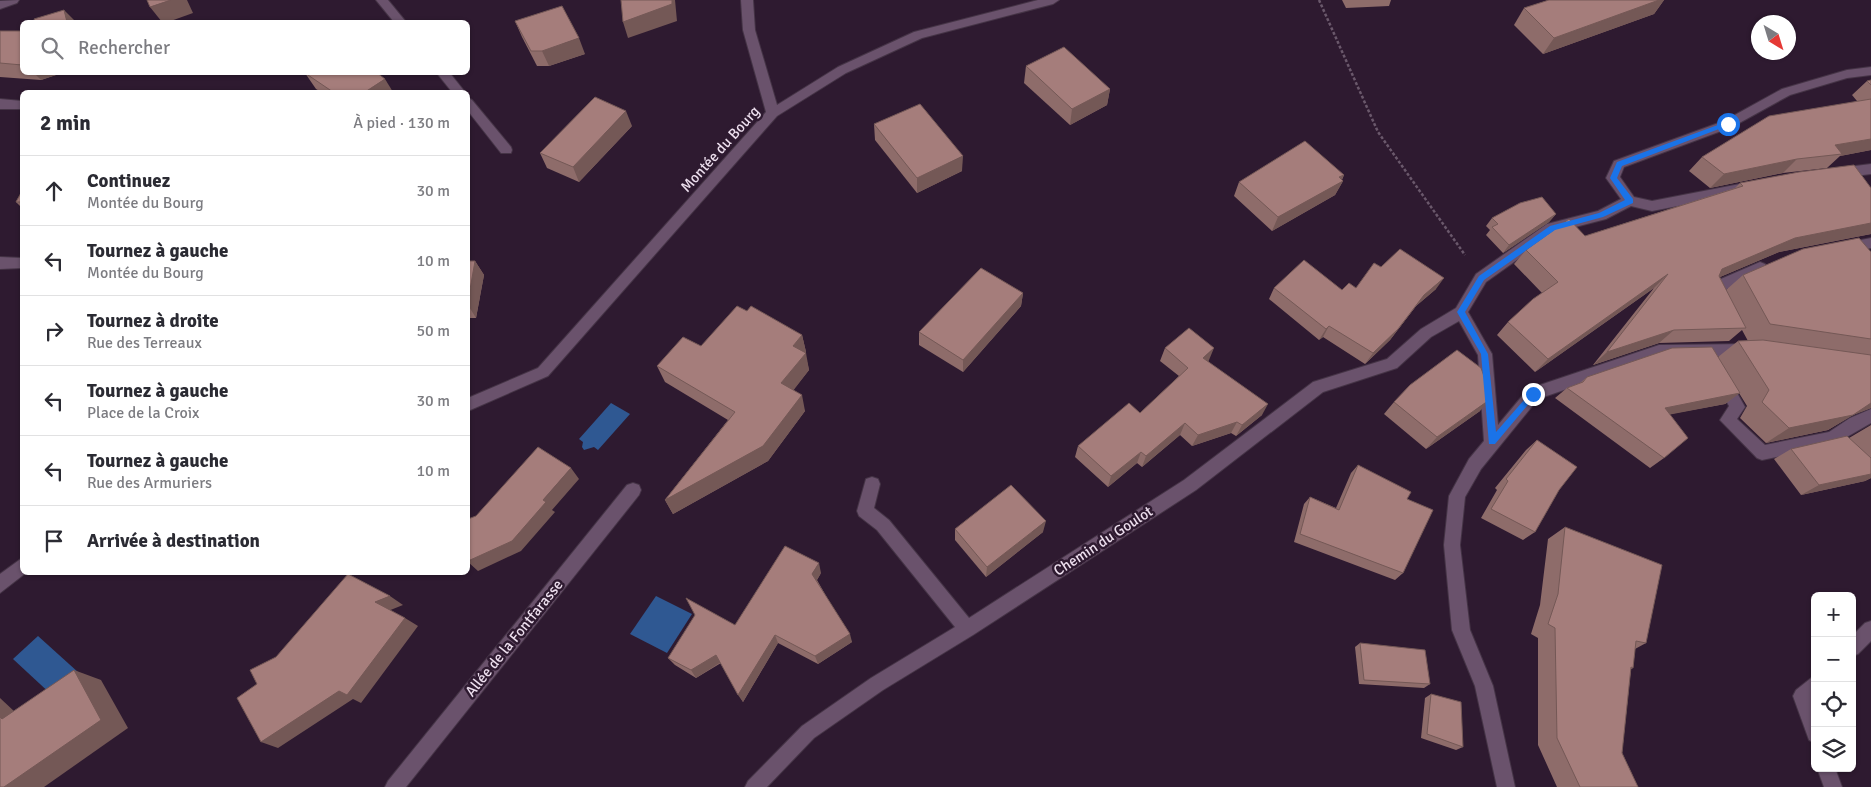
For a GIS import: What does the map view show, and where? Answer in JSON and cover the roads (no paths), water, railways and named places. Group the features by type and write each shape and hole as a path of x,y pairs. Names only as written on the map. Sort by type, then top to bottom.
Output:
{"street":[{"path":"0,5 13,0"},
{"path":"382,0 398,20"},
{"path":"747,0 749,30 773,113"},
{"name":"Montée du Bourg","path":"470,405 543,372 773,113 842,70 918,35 1053,0"},
{"path":"1630,201 1613,178 1619,164 1728,124 1786,92 1847,74 1871,71"},
{"path":"444,75 456,90"},
{"path":"0,104 20,105"},
{"path":"470,105 506,150"},
{"path":"1822,175 1871,169"},
{"path":"1492,442 1484,354 1461,312 1481,278 1552,228 1601,215 1630,201 1652,206 1755,186"},
{"path":"1834,250 1871,243"},
{"path":"0,263 20,263"},
{"path":"1720,306 1712,289 1770,264"},
{"name":"Chemin du Goulot","path":"754,787 808,732 877,684 967,629 1190,485 1318,387 1392,364 1426,333 1461,312"},
{"path":"1733,332 1742,349"},
{"path":"1506,787 1484,686 1461,630 1452,545 1457,496 1475,464 1533,394 1659,351 1742,349 1760,352"},
{"path":"1703,350 1737,407 1728,420 1762,453 1839,443 1855,423 1871,416"},
{"path":"872,484 865,511 883,525 967,629"},
{"name":"Allée de la Fontfarasse","path":"394,787 633,490"},
{"path":"0,585 20,568"},
{"path":"1856,644 1871,629"},
{"path":"1811,688 1802,696 1811,722"},
{"path":"1827,772 1832,787"}],"water":[{"path":"611,403 630,414 598,450 594,447 584,450 582,447 583,442 579,439"},
{"path":"656,596 692,614 667,653 630,634"},
{"path":"38,636 79,673 54,697 13,659"}]}
